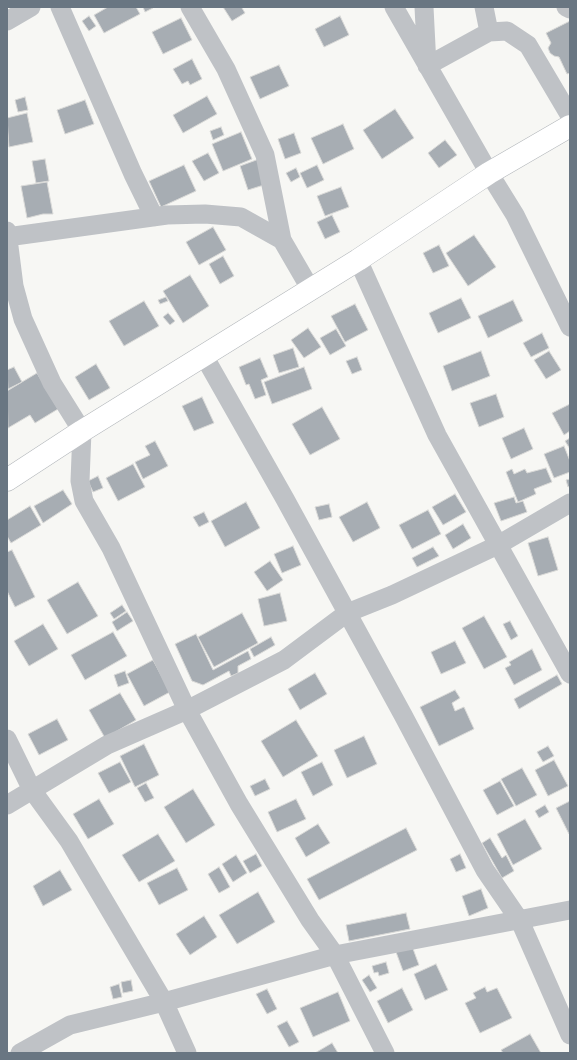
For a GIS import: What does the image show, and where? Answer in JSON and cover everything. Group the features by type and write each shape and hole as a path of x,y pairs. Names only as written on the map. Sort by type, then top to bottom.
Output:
{"main road":[{"path":"7,480 82,431 311,290 488,174 570,126"}],"street":[{"path":"7,21 31,7"},
{"path":"60,7 133,174 154,217"},
{"path":"190,7 226,68 265,155 282,240 311,290"},
{"path":"394,7 488,174 515,215 570,327"},
{"path":"424,7 427,66"},
{"path":"484,7 489,32"},
{"path":"566,7 570,9"},
{"path":"427,66 489,32 507,32 528,45 570,116"},
{"path":"282,240 241,217 205,214 154,217 8,235 14,286 23,319 52,383 82,431 80,481 84,501 114,555 187,710 239,804 310,920 335,955 385,1053"},
{"path":"358,260 437,435 570,674"},
{"path":"204,356 285,498 485,870 520,921 570,1035"},
{"path":"7,805 107,745 187,710 284,660 347,614 498,545 570,503"},
{"path":"7,739 32,790 69,841 164,1002 187,1053"},
{"path":"20,1053 70,1025 164,1002 335,955 520,921 570,910"}],"building":[{"path":"108,7 136,7 140,14 104,33 94,15"},
{"path":"143,7 153,7 153,8 145,12"},
{"path":"223,7 244,7 242,8 245,13 232,21"},
{"path":"89,16 96,26 89,31 82,21"},
{"path":"340,16 349,35 324,47 315,29"},
{"path":"181,18 192,40 163,54 152,32"},
{"path":"570,21 570,73 567,74 559,57 550,53 548,48 551,43 546,33"},
{"path":"192,59 202,79 190,85 188,81 182,84 173,69"},
{"path":"279,65 289,86 260,99 250,77"},
{"path":"207,96 217,114 183,133 173,115"},
{"path":"25,97 28,110 18,112 15,100"},
{"path":"85,100 94,124 65,134 57,110"},
{"path":"395,109 414,138 382,159 363,130"},
{"path":"27,113 33,142 9,147 7,118"},
{"path":"343,124 354,149 323,164 311,138"},
{"path":"221,127 224,135 213,140 210,131"},
{"path":"241,132 252,159 223,171 212,144"},
{"path":"294,133 301,153 285,159 278,139"},
{"path":"445,140 457,155 439,168 428,153"},
{"path":"208,153 219,173 204,181 192,161"},
{"path":"45,159 49,181 36,183 32,161"},
{"path":"259,159 267,184 248,190 240,166"},
{"path":"184,165 196,191 161,207 149,181"},
{"path":"317,165 324,180 307,188 300,173"},
{"path":"296,168 300,177 291,182 286,173"},
{"path":"47,182 53,214 43,214 27,218 21,186"},
{"path":"341,187 349,207 325,216 317,196"},
{"path":"332,215 340,232 325,239 317,222"},
{"path":"213,227 226,250 199,265 186,242"},
{"path":"474,235 496,267 468,286 446,253"},
{"path":"439,245 449,266 433,273 423,253"},
{"path":"223,256 234,276 220,284 209,264"},
{"path":"190,275 209,306 183,323 163,291"},
{"path":"166,297 168,301 160,304 158,300"},
{"path":"461,298 471,318 438,333 429,313"},
{"path":"513,300 523,321 488,338 478,316"},
{"path":"144,301 159,326 124,346 109,321"},
{"path":"355,304 368,330 345,342 331,316"},
{"path":"168,313 175,321 170,325 163,317"},
{"path":"308,328 321,347 304,358 291,340"},
{"path":"336,329 346,346 330,355 320,338"},
{"path":"542,333 549,348 531,357 523,343"},
{"path":"293,348 299,367 279,373 273,355"},
{"path":"481,351 490,376 452,391 443,366"},
{"path":"549,351 561,370 546,379 534,360"},
{"path":"357,357 362,370 352,374 346,361"},
{"path":"260,358 268,377 261,380 266,395 255,399 249,384 246,385 239,367"},
{"path":"96,364 110,388 89,400 75,377"},
{"path":"14,367 22,382 8,389 7,370"},
{"path":"304,367 312,389 272,404 264,382"},
{"path":"37,373 58,409 35,423 30,415 8,428 7,391"},
{"path":"496,394 504,417 479,427 470,403"},
{"path":"202,397 214,423 194,431 182,406"},
{"path":"570,404 570,431 564,435 552,413"},
{"path":"322,407 340,439 310,455 292,424"},
{"path":"524,428 533,449 511,459 502,438"},
{"path":"570,438 570,449 565,441"},
{"path":"155,441 168,466 143,479 135,462 150,455 145,446"},
{"path":"564,446 570,461 570,472 554,478 544,454"},
{"path":"133,464 145,487 118,501 106,478"},
{"path":"546,468 552,482 534,489 536,494 518,502 506,472 512,469 514,474 525,469 527,473"},
{"path":"98,476 103,488 93,492 88,481"},
{"path":"570,479 570,486 568,487 566,480"},
{"path":"63,490 72,504 43,523 34,506"},
{"path":"455,494 466,512 443,525 432,507"},
{"path":"514,497 516,503 523,501 527,512 501,521 494,503"},
{"path":"246,502 260,528 225,547 211,521"},
{"path":"367,502 380,528 353,542 339,517"},
{"path":"329,504 332,517 319,520 315,507"},
{"path":"30,506 41,525 11,543 7,536 7,520"},
{"path":"428,510 441,534 412,549 399,525"},
{"path":"204,512 209,522 199,527 193,517"},
{"path":"463,524 471,538 453,549 445,535"},
{"path":"548,537 558,570 538,576 528,543"},
{"path":"293,546 301,565 282,573 274,554"},
{"path":"433,547 439,556 417,567 412,558"},
{"path":"12,550 35,597 15,607 7,591 7,552"},
{"path":"270,561 283,580 267,591 254,572"},
{"path":"78,582 98,616 67,634 47,600"},
{"path":"280,593 287,621 264,626 258,599"},
{"path":"122,605 126,611 114,619 110,613"},
{"path":"127,612 133,621 117,631 112,622"},
{"path":"242,613 258,643 214,667 198,637"},
{"path":"484,616 507,657 484,669 462,628"},
{"path":"510,621 518,636 511,640 503,624"},
{"path":"43,624 58,649 29,666 14,641"},
{"path":"113,632 127,656 85,680 71,655"},
{"path":"196,634 213,670 248,651 251,659 238,666 238,673 231,676 229,671 203,685 192,681 175,644"},
{"path":"271,637 275,645 254,657 250,649"},
{"path":"455,641 466,663 441,674 431,652"},
{"path":"532,649 542,670 514,685 505,668 511,665 509,662"},
{"path":"153,660 170,692 144,706 127,674"},
{"path":"125,671 129,683 118,687 114,675"},
{"path":"315,673 327,694 300,710 288,689"},
{"path":"557,675 562,684 519,709 514,699"},
{"path":"455,690 460,698 452,703 455,711 464,707 474,729 439,746 420,707"},
{"path":"120,693 136,720 105,738 89,710"},
{"path":"57,719 68,740 39,755 28,734"},
{"path":"296,720 318,756 283,777 261,741"},
{"path":"364,736 377,764 347,778 334,750"},
{"path":"144,744 159,775 135,787 120,756"},
{"path":"548,746 554,756 543,762 537,752"},
{"path":"554,760 568,786 548,796 535,770"},
{"path":"120,762 131,782 109,793 98,773"},
{"path":"322,762 333,785 313,796 301,772"},
{"path":"522,768 537,795 516,806 501,779"},
{"path":"265,779 270,789 255,796 250,786"},
{"path":"500,781 514,806 497,815 483,790"},
{"path":"146,783 154,798 145,802 137,788"},
{"path":"193,789 215,825 186,843 164,807"},
{"path":"99,799 114,824 88,839 73,814"},
{"path":"296,799 306,819 277,832 268,812"},
{"path":"570,801 570,833 569,834 556,808"},
{"path":"545,805 549,812 539,818 535,811"},
{"path":"525,819 542,849 513,865 497,834"},
{"path":"318,824 330,843 306,857 295,838"},
{"path":"406,828 417,850 319,900 307,879"},
{"path":"158,834 175,861 139,882 122,855"},
{"path":"490,838 502,858 506,855 514,871 502,878 482,843"},
{"path":"256,854 262,866 250,873 243,861"},
{"path":"460,854 466,868 456,872 450,859"},
{"path":"236,855 247,873 233,882 222,864"},
{"path":"219,867 230,887 219,893 208,874"},
{"path":"177,868 188,890 159,905 147,883"},
{"path":"60,870 72,890 43,906 33,886"},
{"path":"481,889 488,908 469,916 462,896"},
{"path":"258,892 275,922 237,944 219,915"},
{"path":"406,913 410,929 349,941 346,925"},
{"path":"204,916 217,937 190,955 176,934"},
{"path":"412,946 419,965 403,971 396,952"},
{"path":"386,962 389,973 379,976 378,972 374,973 372,966"},
{"path":"436,964 448,990 425,1000 414,974"},
{"path":"369,975 377,988 370,992 362,980"},
{"path":"131,980 133,991 123,993 121,982"},
{"path":"119,984 122,997 113,999 110,987"},
{"path":"485,987 487,992 497,988 512,1018 480,1033 465,1003 476,998 473,993"},
{"path":"402,988 413,1010 388,1023 377,1001"},
{"path":"267,989 277,1009 267,1014 256,994"},
{"path":"338,992 350,1021 313,1037 300,1008"},
{"path":"287,1021 299,1042 289,1047 277,1026"},
{"path":"530,1034 541,1053 503,1053 501,1050"},
{"path":"332,1043 338,1053 315,1053"}]}
